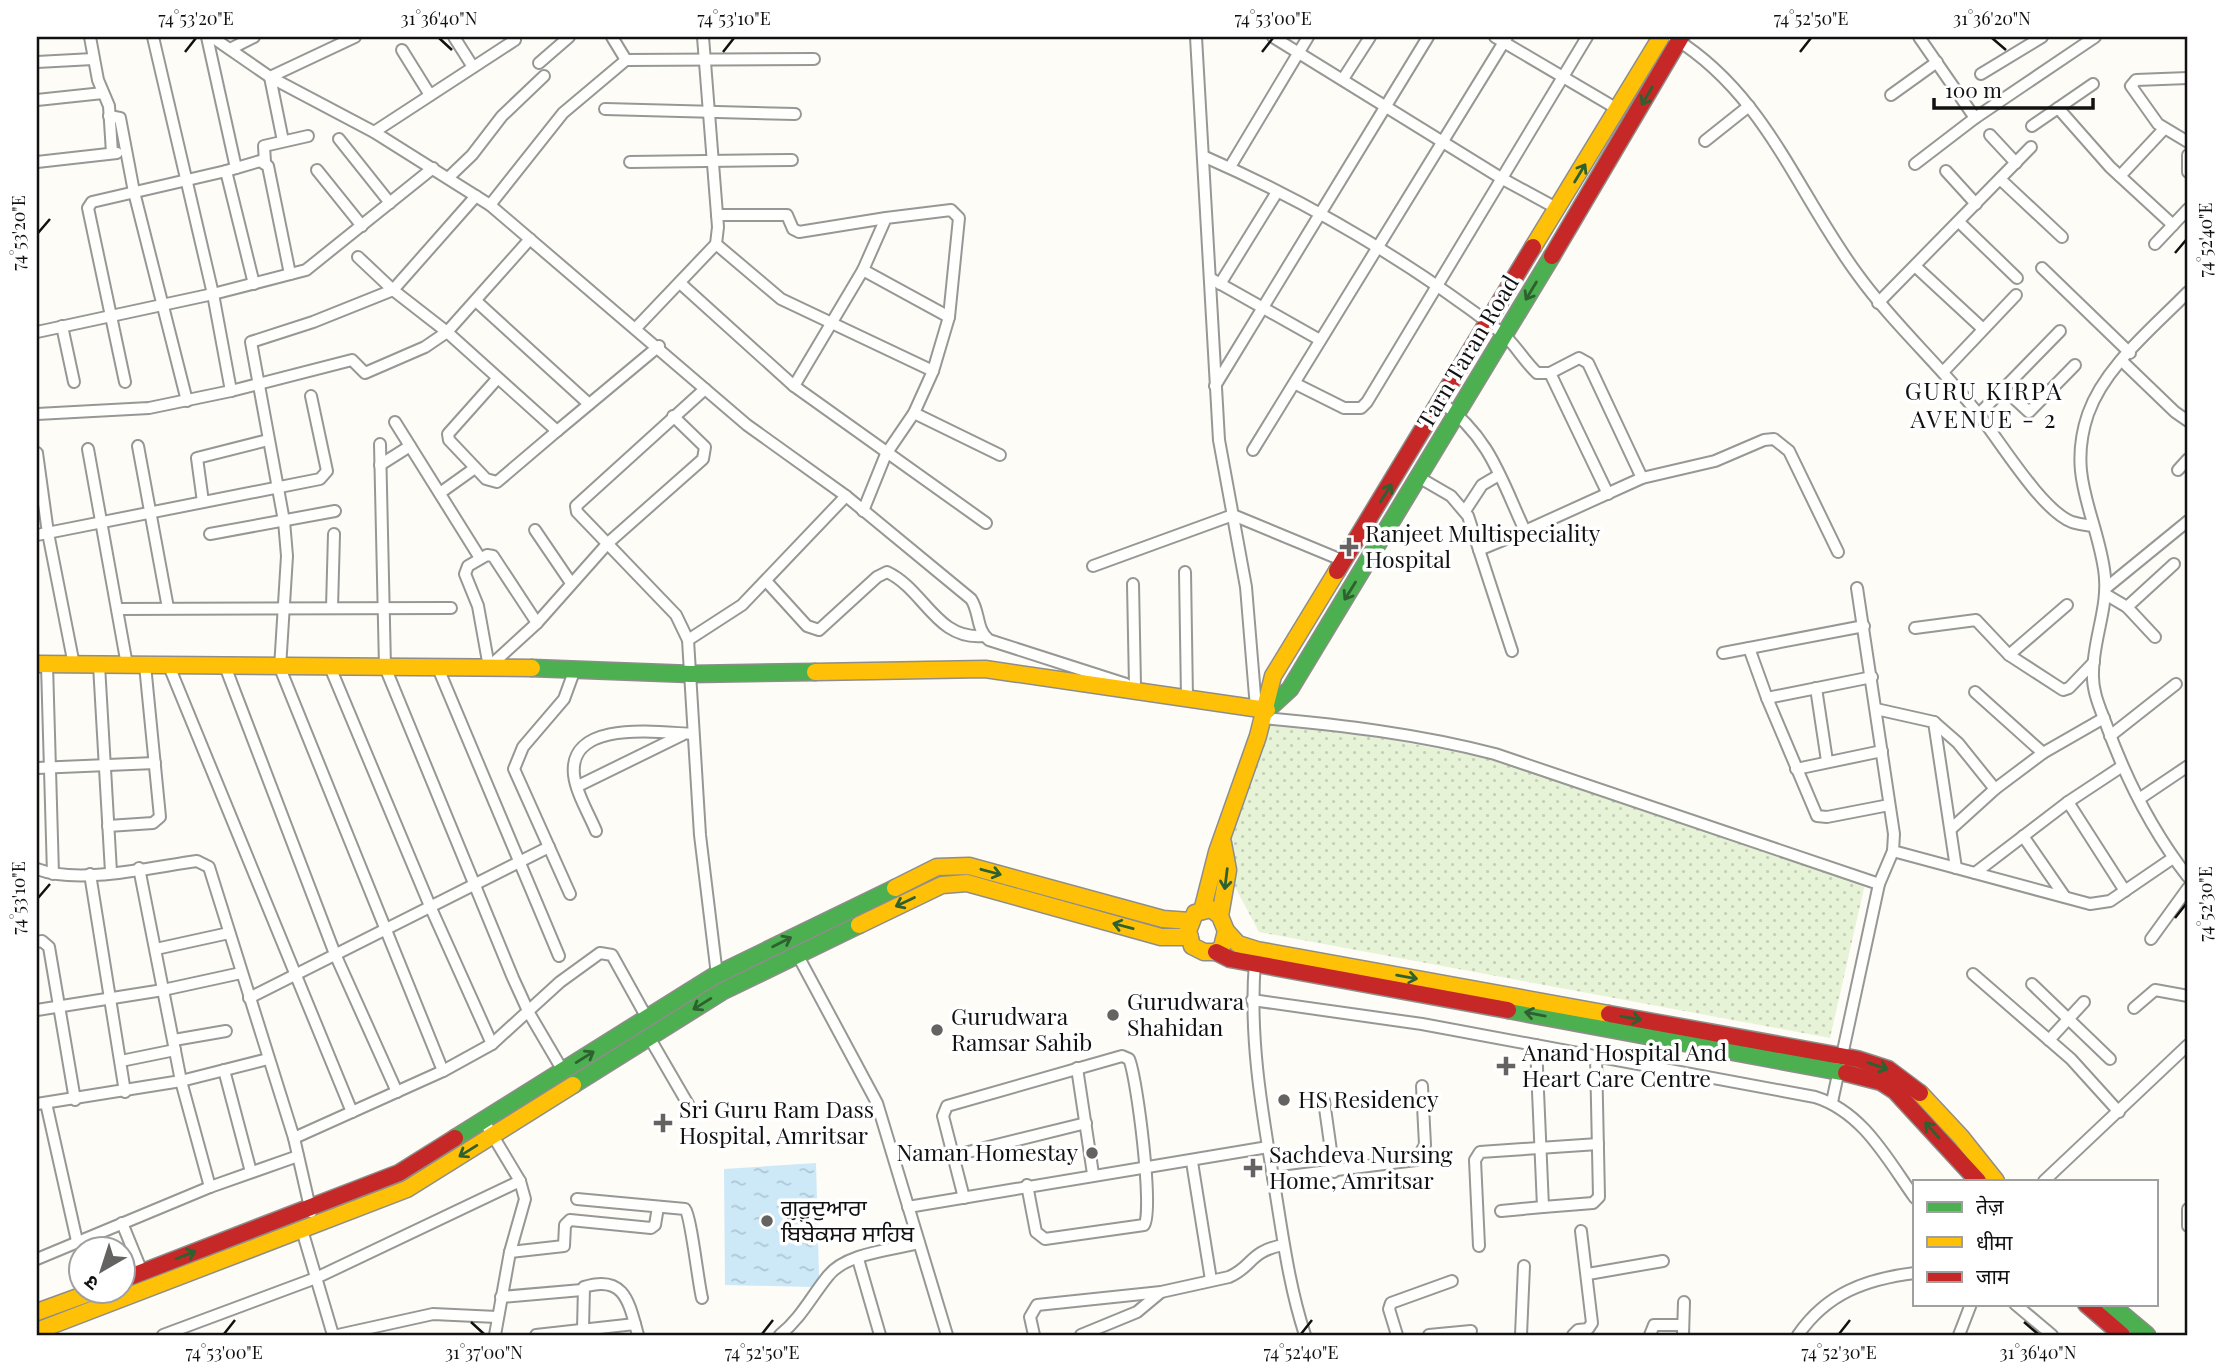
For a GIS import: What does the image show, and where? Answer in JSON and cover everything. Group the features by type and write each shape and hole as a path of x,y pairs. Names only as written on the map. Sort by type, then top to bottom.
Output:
{"main road":[{"name":"Tarn Taran Road","path":"1262,712 1273,676 1661,37"},
{"name":"Tarn Taran Road","path":"1262,712 1290,689 1420,478 1677,38"},
{"path":"42,664 280,668 489,667 691,674 985,669 1143,689 1262,712 1230,809 1223,843 1211,865 1194,923 1192,946 1230,959 1888,1069 1906,1081 1995,1180"},
{"path":"1216,952 1222,947 1228,870 1223,843"},
{"path":"136,1274 399,1173 717,975 937,867 969,866 1163,919 1194,923"},
{"path":"37,1331 407,1189 723,991 942,885 967,883 1161,937 1194,923 1211,909 1238,944 1257,950 1840,1063 1895,1091 1977,1180"},
{"path":"607,1043 617,1058"},
{"path":"37,1312 66,1301"},
{"path":"2088,1306 2122,1335"},
{"path":"2112,1306 2147,1335"}],"street":[{"path":"90,37 93,59 103,93 108,99 112,153"},
{"path":"153,37 184,181 213,294 231,391"},
{"path":"210,37 270,77 374,132 490,205 659,346 747,425 846,496 971,598 978,609 984,636"},
{"path":"210,37 231,170 254,284"},
{"path":"230,49 254,37"},
{"path":"270,77 355,37"},
{"path":"454,37 473,67"},
{"path":"539,63 569,37"},
{"path":"612,37 626,60"},
{"path":"636,328 716,244 717,215 703,37"},
{"path":"1196,37 1203,156 1215,281 1215,386 1219,440 1246,587 1262,712 1397,732 1494,754 1879,884"},
{"path":"1272,37 1385,104 1501,178 1558,209"},
{"path":"1230,167 1308,37"},
{"path":"1343,79 1370,37"},
{"path":"1215,386 1428,37"},
{"path":"1296,384 1344,408 1360,408 1587,37"},
{"path":"1919,37 1975,118"},
{"path":"1981,74 2042,37"},
{"path":"1915,164 1975,118 2095,37"},
{"path":"1677,38 1749,106 1773,136 1848,261 1878,303 1979,414 2045,501 2072,522 2093,526"},
{"path":"1253,450 1296,384 1502,39 1619,110"},
{"path":"374,132 514,40"},
{"path":"402,50 430,95"},
{"path":"37,62 93,59"},
{"path":"490,205 563,113 626,60 705,62 814,59"},
{"path":"1891,95 1937,62"},
{"path":"448,178 472,155 502,116 544,76"},
{"path":"270,77 284,141"},
{"path":"2188,78 2153,77 2136,80 2131,86 2136,97 2164,129 2188,142"},
{"path":"2032,126 2093,84"},
{"path":"37,100 103,93"},
{"path":"1705,141 1749,106"},
{"path":"2058,108 2120,176 2173,225"},
{"path":"605,109 795,114"},
{"path":"109,116 120,118 134,192 187,401"},
{"path":"2120,176 2164,129"},
{"path":"1990,135 2016,163"},
{"path":"290,274 262,148 308,136"},
{"path":"339,139 390,203"},
{"path":"1878,303 2031,147"},
{"path":"37,162 126,152"},
{"path":"2188,155 2188,172"},
{"path":"1203,156 1230,167 1319,214 1436,287 1504,335 1537,373 1550,373 1579,358 1588,363 1642,478"},
{"path":"630,162 792,160"},
{"path":"125,382 88,208 92,202 265,162"},
{"path":"37,332 213,294 290,274 321,260 433,168"},
{"path":"317,170 362,226"},
{"path":"1946,171 1976,204"},
{"path":"2000,179 2062,237"},
{"path":"1215,281 1278,192"},
{"path":"443,1071 280,668 285,608 284,521 275,487 250,345 254,339 313,322 393,290 476,196"},
{"path":"2155,244 2188,209"},
{"path":"717,215 787,215 793,229 799,232 951,210 959,218 949,317 933,372 914,413 886,454 863,510"},
{"path":"794,386 833,325 863,270 886,218"},
{"path":"1959,222 2017,278"},
{"path":"37,414 110,411 187,401 352,360 365,373 425,348 447,332 530,239"},
{"path":"716,244 781,299 933,372"},
{"path":"358,257 558,431"},
{"path":"1916,266 1983,330"},
{"path":"2042,268 2168,406 2188,421"},
{"path":"863,270 949,317"},
{"path":"1215,281 1320,340"},
{"path":"680,283 794,386 986,523"},
{"path":"1942,372 2016,295"},
{"path":"2186,299 2126,357 2089,412 2080,444 2079,475 2104,569 2105,591 2094,662 2096,696 2121,767 2188,877"},
{"path":"476,301 589,404"},
{"path":"62,326 75,382"},
{"path":"1979,414 2060,331"},
{"path":"497,379 448,434 449,440 491,483 497,482 659,346"},
{"path":"2004,389 2029,412 2075,365"},
{"path":"1550,373 1608,494"},
{"path":"705,389 578,500 578,512 676,615 688,640 691,674 689,734 717,975"},
{"path":"42,534 320,479 327,471 312,396"},
{"path":"1441,402 1458,414 1482,440 1525,531"},
{"path":"914,413 1000,455"},
{"path":"489,667 537,623 608,543 706,453 705,447 673,416"},
{"path":"395,422 480,558"},
{"path":"1479,550 1642,478 1715,461 1764,440 1774,439 1789,452 1838,552"},
{"path":"203,502 197,458 268,440"},
{"path":"380,444 385,667 529,1013 563,1071"},
{"path":"138,446 168,608"},
{"path":"380,466 410,446"},
{"path":"88,449 127,665"},
{"path":"37,453 42,534 74,665"},
{"path":"2178,470 2188,459"},
{"path":"440,493 475,468"},
{"path":"1465,511 1482,485 1499,475"},
{"path":"1420,478 1451,496 1465,511 1512,650"},
{"path":"688,640 720,622 767,582 846,496"},
{"path":"210,534 335,511"},
{"path":"1093,566 1233,515 1344,561"},
{"path":"2105,591 2188,521"},
{"path":"535,530 571,583"},
{"path":"332,608 334,534"},
{"path":"489,667 478,606 465,574 468,566 480,558 493,556 537,623"},
{"path":"2127,607 2174,564"},
{"path":"767,582 807,626 819,630 877,577 887,572 951,630 968,637 984,636 1041,658 1143,689 1133,584"},
{"path":"1185,572 1187,698"},
{"path":"1832,1102 1879,884 1893,851 1872,677 1857,588"},
{"path":"2105,591 2127,607 2155,637"},
{"path":"2009,654 2067,605"},
{"path":"118,609 451,608"},
{"path":"1915,628 1976,620 2009,654 2063,690 2069,688 2094,662"},
{"path":"1723,653 1864,626"},
{"path":"1749,648 1813,811 1822,818 1889,805"},
{"path":"42,664 50,768 53,874"},
{"path":"99,665 111,872"},
{"path":"108,825 153,823 160,817 145,666"},
{"path":"169,666 352,1112"},
{"path":"225,666 335,954 397,1092"},
{"path":"330,667 430,906 492,1044"},
{"path":"438,668 517,862 559,956"},
{"path":"570,894 514,769 523,747 564,699 575,669"},
{"path":"1767,698 1872,677"},
{"path":"2110,736 2176,684"},
{"path":"1816,688 1827,761"},
{"path":"1975,692 2043,753"},
{"path":"1876,709 1934,722 1958,743 1995,789"},
{"path":"1952,828 1995,789 2043,753 2104,718"},
{"path":"1934,722 1956,868"},
{"path":"597,831 578,786 574,766 580,754 606,733 621,731 689,734"},
{"path":"578,786 689,734"},
{"path":"1796,769 1882,751"},
{"path":"37,768 155,763"},
{"path":"2139,799 2188,766"},
{"path":"1975,873 2068,802 2121,767"},
{"path":"2068,802 2124,891"},
{"path":"2023,836 2065,897"},
{"path":"249,998 548,847"},
{"path":"1893,851 2100,904 2174,858"},
{"path":"37,869 53,874 90,874 204,862 209,867 294,1138 310,1208 308,1227 316,1278 335,1335 433,1314 497,1317"},
{"path":"139,869 181,1081 210,1187"},
{"path":"90,874 112,997 125,1092"},
{"path":"2151,939 2188,888"},
{"path":"156,949 229,933"},
{"path":"37,942 42,941 49,947 75,1100"},
{"path":"294,1138 443,1071 492,1044 560,982 600,953 606,952 618,963 647,1018"},
{"path":"797,954 877,1103 947,1335"},
{"path":"1255,962 1252,1000 1268,1147 1283,1245 1305,1335"},
{"path":"37,1010 163,990 241,973"},
{"path":"1973,974 2049,1040 2119,1112"},
{"path":"2032,984 2110,1059"},
{"path":"2134,1008 2155,990 2188,996"},
{"path":"1252,1000 1422,1024 1832,1102 1860,1123 1913,1195"},
{"path":"2049,1040 2084,1002"},
{"path":"121,1061 226,1031"},
{"path":"649,1037 692,1111"},
{"path":"1536,1045 1543,1207"},
{"path":"2045,1180 2188,1045"},
{"path":"964,1198 943,1116 947,1106 1122,1056 1129,1059 1146,1167 1147,1221 1139,1228 1045,1239 1036,1232 1027,1185"},
{"path":"1501,1211 1597,1201 1596,1056"},
{"path":"76,1236 42,1103 125,1092 268,1059"},
{"path":"1076,1068 1093,1174"},
{"path":"225,1070 251,1172"},
{"path":"1273,1178 1416,1160 1425,1145 1422,1086"},
{"path":"1324,1101 1334,1172"},
{"path":"484,1121 520,1181 525,1199 510,1252 495,1335"},
{"path":"952,1156 1086,1123"},
{"path":"1479,1246 1477,1155 1485,1150 1598,1144"},
{"path":"908,1207 1093,1174 1192,1162 1268,1147"},
{"path":"90,1236 210,1187 298,1156"},
{"path":"1192,1162 1211,1280"},
{"path":"163,1335 316,1278 520,1181"},
{"path":"577,1199 689,1212 694,1266 702,1298"},
{"path":"510,1252 564,1246 565,1225 570,1220 651,1228 655,1225 658,1207"},
{"path":"2188,1209 2188,1226"},
{"path":"122,1223 142,1272"},
{"path":"1573,1335 1592,1323 1581,1231"},
{"path":"780,1335 804,1311 829,1274 858,1259 919,1242"},
{"path":"1034,1335 1030,1317 1037,1305 1161,1292 1211,1280 1238,1273 1263,1250 1283,1245"},
{"path":"37,1259 66,1246"},
{"path":"858,1259 880,1335"},
{"path":"1588,1275 1663,1261"},
{"path":"1521,1335 1524,1266"},
{"path":"1798,1335 1830,1300 1850,1287 1882,1277 1913,1273"},
{"path":"1397,1335 1391,1303 1452,1281"},
{"path":"501,1297 582,1290 587,1285 619,1287 636,1330 583,1329 536,1335"},
{"path":"582,1290 583,1329"},
{"path":"1081,1335 1137,1312 1161,1292"},
{"path":"1650,1335 1654,1325 1683,1330 1684,1302"},
{"path":"1959,1335 1970,1306"},
{"path":"2017,1306 2052,1335"},
{"path":"1429,1335 1471,1331"}],"green space":[{"path":"1274,718 1504,761 1867,875 1830,1038 1259,932 1227,872 1229,812"}],"water":[{"path":"816,1163 819,1277 811,1287 725,1285 724,1169"}],"traffic: fast":[{"path":"1267,710 1290,689 1552,256"},
{"path":"532,668 691,674 815,672"},
{"path":"455,1138 714,976 895,888"},
{"path":"573,1085 723,991 859,925"},
{"path":"1508,1010 1846,1073"},
{"path":"2112,1306 2147,1335"}],"traffic: slow":[{"path":"1533,247 1661,37"},
{"path":"1202,911 1217,852 1258,736 1273,676 1337,571"},
{"path":"37,664 532,668"},
{"path":"815,672 985,669 1267,710"},
{"path":"1220,916 1211,909 1195,913 1188,931 1192,946 1204,952 1216,952 1222,947 1226,931 1220,916 1228,870 1223,843"},
{"path":"895,888 937,867 969,866 1163,919 1190,921"},
{"path":"859,925 942,885 967,883 1161,937 1190,937"},
{"path":"1226,931 1238,944 1257,950 1609,1014"},
{"path":"37,1331 407,1189 573,1085"},
{"path":"1920,1093 1961,1137 1995,1180"},
{"path":"37,1312 66,1301"}],"traffic: jam":[{"path":"1552,256 1681,37"},
{"path":"1337,571 1533,247"},
{"path":"1216,952 1230,959 1508,1010"},
{"path":"1609,1014 1857,1059 1888,1069 1920,1093"},
{"path":"1846,1073 1881,1082 1895,1091 1977,1180"},
{"path":"136,1275 399,1173 455,1138"},
{"path":"2088,1306 2122,1335"}],"place":[{"name":"Ranjeet Multispeciality Hospital","path":"1349,547"},
{"name":"Gurudwara Shahidan","path":"1113,1015"},
{"name":"Gurudwara Ramsar Sahib","path":"937,1030"},
{"name":"Anand Hospital And Heart Care Centre","path":"1506,1066"},
{"name":"HS Residency","path":"1284,1100"},
{"name":"Sri Guru Ram Dass Hospital, Amritsar","path":"663,1123"},
{"name":"Naman Homestay","path":"1092,1153"},
{"name":"Sachdeva Nursing Home, Amritsar","path":"1253,1168"},
{"name":"ਗੁਰੂਦੁਆਰਾ ਬਿਬੇਕਸਰ ਸਾਹਿਬ","path":"767,1221"}],"district":[{"name":"GURU KIRPA AVENUE - 2","path":"1984,406"}]}
